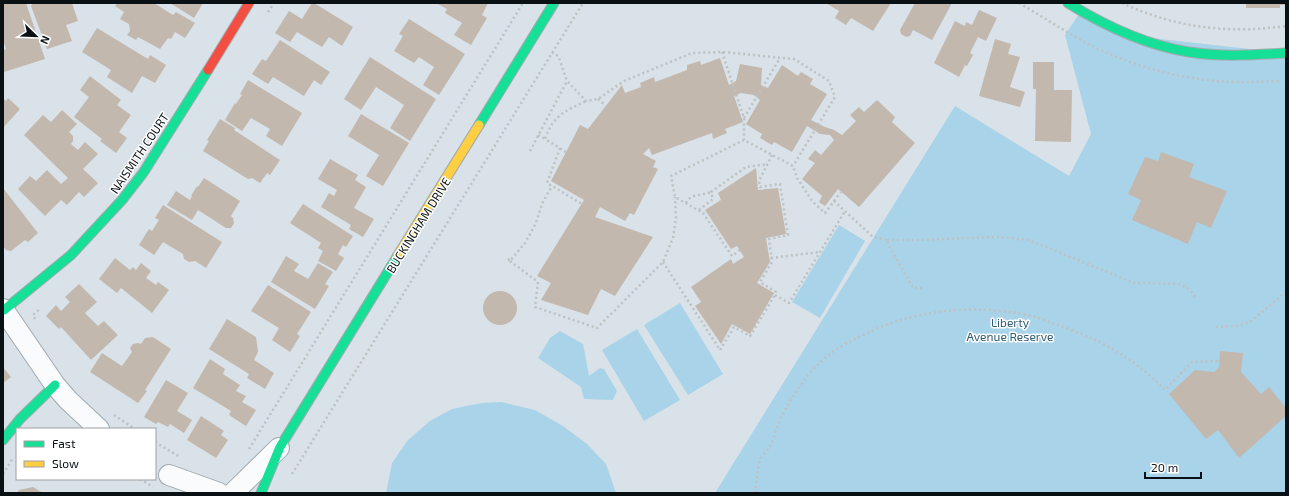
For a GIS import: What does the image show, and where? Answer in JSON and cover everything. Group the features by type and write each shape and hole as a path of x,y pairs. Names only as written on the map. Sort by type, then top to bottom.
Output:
{"street":[{"name":"NAISMITH COURT","path":"4,309 71,255 122,200 164,142 249,3"},
{"name":"BUCKINGHAM DRIVE","path":"261,493 280,447 554,3"},
{"path":"1068,3 1099,21 1132,36 1180,50 1205,54 1239,56 1286,53"},
{"path":"4,309 55,385 68,400 98,428"},
{"path":"3,440 20,419 55,385"},
{"name":"BUCKINGHAM DRIVE","path":"234,493 280,447"},
{"path":"162,470 190,493"},
{"path":"162,470 219,493"},
{"path":"227,493 234,493"}],"path":[{"path":"248,450 523,3"},
{"path":"291,476 583,3"},
{"path":"1122,3 1145,13 1194,26 1245,30 1286,26"},
{"path":"552,52 558,56 567,82 586,101"},
{"path":"722,52 744,118 744,140"},
{"path":"545,139 554,120 564,112 586,101 598,99 624,81 692,53 722,52 794,59 829,81 834,98 792,166"},
{"path":"744,118 780,58"},
{"path":"530,151 567,82"},
{"path":"598,99 606,106"},
{"path":"538,135 566,152"},
{"path":"744,140 792,166 812,201 825,213 842,192"},
{"path":"552,186 542,204 536,223 525,243 509,260 538,282 535,307 598,328 663,262 673,238 676,218 672,176 744,140"},
{"path":"560,148 547,183 582,204"},
{"path":"772,155 759,181 760,187 780,184 788,236 769,239 772,262 760,282 776,292 775,295 789,303 845,211"},
{"path":"686,203 688,199 694,195 711,192 746,167 768,164"},
{"path":"699,210 712,199 711,192"},
{"path":"675,197 703,213 732,256 740,250"},
{"path":"834,202 873,237 886,240 998,237 1029,240 1134,283 1180,284 1189,289 1198,299"},
{"path":"886,240 913,288 922,288"},
{"path":"771,258 820,252"},
{"path":"663,262 720,350 734,327 750,336 775,295"},
{"path":"1216,327 1237,326 1250,322 1286,292"},
{"path":"755,493 761,459 770,446 779,421 787,406 812,372 829,355 848,342 897,321 921,315 967,309 1017,313 1033,317 1076,332 1108,346 1124,355 1151,375 1165,390 1192,362 1219,362"},
{"path":"33,315 37,322"},
{"path":"112,413 134,428"},
{"path":"3,474 14,456"},
{"path":"141,480 156,490"}],"green space":[{"name":"Liberty Avenue Reserve","path":"1081,11 1133,36 1286,53 1286,493 715,493 955,106 1069,176 1091,134 1065,35"},
{"path":"839,225 865,241 820,318 792,302"},
{"path":"680,303 723,374 688,395 644,325"},
{"path":"637,329 680,400 644,421 602,350"},
{"path":"560,331 583,344 589,376 600,368 604,369 617,391 613,400 584,399 581,387 538,358 550,338"},
{"path":"501,402 535,410 563,426 587,444 606,464 616,493 386,493 392,463 408,440 430,421 452,409 482,403"}],"building":[{"path":"3,3 26,3 45,59 4,72 3,50 6,49 3,39"},
{"path":"33,3 72,3 78,21 66,25 72,41 47,49 31,6"},
{"path":"117,3 154,3 173,15 176,12 195,23 185,38 175,32 171,39 168,38 160,49 138,37 136,40 127,35 130,31 129,24 120,19 124,12 115,6"},
{"path":"170,3 203,3 194,18"},
{"path":"312,3 353,27 342,46 329,37 322,47 297,32 290,42 275,33 289,11 302,19"},
{"path":"436,3 488,3 482,15 487,18 471,45 454,35 462,23 445,13 447,9"},
{"path":"826,3 891,3 873,31 851,18 846,25 835,18 839,11"},
{"path":"915,3 952,3 932,40 913,30 910,36 906,37 901,34 900,30"},
{"path":"1246,3 1286,3 1286,5 1280,5 1280,8 1246,8"},
{"path":"979,10 997,18 986,41 978,37 970,53 973,55 967,66 965,65 959,77 934,63 955,21 965,26 966,22 972,25"},
{"path":"409,19 465,54 439,95 423,85 434,67 419,57 414,63 394,51 403,36 399,34"},
{"path":"97,28 148,59 150,55 166,65 155,83 142,76 132,93 107,77 111,70 82,52"},
{"path":"995,39 1011,44 1008,54 1020,57 1010,87 1025,92 1020,107 979,96"},
{"path":"280,40 330,72 321,85 314,80 304,96 273,77 268,84 252,74 262,59 266,61"},
{"path":"370,57 436,99 410,141 390,128 404,105 376,87 361,110 344,99"},
{"path":"720,58 729,85 736,81 740,64 762,68 761,85 768,88 782,65 798,76 801,72 813,79 810,84 827,94 811,120 842,135 856,121 850,115 859,107 864,112 877,100 895,117 892,122 915,143 859,207 838,189 825,206 819,202 822,196 802,179 815,163 808,159 815,150 821,155 834,140 830,135 820,134 807,126 792,152 774,142 772,145 760,138 762,134 746,124 760,100 754,95 741,93 734,96 743,122 725,129 727,133 713,139 712,133 652,155 649,148 643,154 656,161 653,167 658,169 634,215 630,213 625,221 600,207 595,217 653,237 615,296 601,289 588,315 541,300 551,283 537,276 584,200 551,181 580,125 588,129 622,85 625,93 641,87 640,83 654,77 655,82 687,70 687,65 700,61 701,65"},
{"path":"1033,62 1054,62 1054,90 1072,90 1071,142 1035,141 1036,89 1033,89"},
{"path":"90,76 121,100 117,105 131,115 119,132 127,138 116,153 100,141 102,139 74,117 89,97 80,90"},
{"path":"248,80 302,113 282,146 266,136 270,129 251,118 242,131 225,120 235,103 236,104 242,95 240,94"},
{"path":"3,98 6,101 8,98 20,109 3,128"},
{"path":"62,110 77,124 69,132 73,136 73,141 71,144 78,150 85,142 98,154 83,169 98,183 84,197 79,192 67,205 61,200 45,216 18,189 30,176 36,181 47,170 61,184 68,178 24,135 43,115 51,122"},
{"path":"361,114 409,143 383,186 366,176 379,155 348,136"},
{"path":"220,119 280,160 270,175 267,173 260,183 252,178 248,179 203,151 209,141 207,140"},
{"path":"1161,152 1194,164 1189,177 1227,191 1211,228 1197,222 1188,244 1132,220 1141,200 1128,194 1145,157 1158,161"},
{"path":"330,159 358,175 355,180 366,187 354,208 374,219 363,237 349,229 351,225 321,207 329,193 334,196 337,190 318,179"},
{"path":"756,168 758,190 778,188 786,234 766,238 770,262 757,283 774,293 750,334 732,324 721,344 695,306 701,302 691,287 731,259 733,264 744,257 737,246 731,249 705,210 721,200 718,193"},
{"path":"204,178 240,201 231,216 234,223 231,228 226,228 198,210 192,220 167,205 176,191 190,200 197,186 198,187"},
{"path":"3,188 38,233 28,242 25,240 11,251 6,250 3,246"},
{"path":"303,204 353,236 346,247 343,245 338,254 344,258 336,271 318,261 323,251 318,248 321,243 290,223"},
{"path":"163,205 222,242 206,268 195,261 189,262 184,259 183,254 163,242 154,255 139,245 149,229 152,231 159,220 155,218"},
{"path":"286,256 299,264 294,271 308,279 318,263 333,272 325,284 329,286 315,309 271,282"},
{"path":"115,258 130,270 133,267 136,270 141,263 151,271 146,278 156,285 158,282 169,290 152,313 121,288 117,293 99,279"},
{"path":"79,284 97,302 85,313 98,326 104,321 118,335 91,360 61,327 59,329 46,316 56,305 61,311 70,302 65,297"},
{"path":"268,285 311,312 297,334 300,336 290,352 272,340 279,328 251,311"},
{"path":"500,291 512,296 517,308 512,320 500,325 488,320 483,308 488,296"},
{"path":"227,319 256,337 258,352 254,360 274,373 265,389 247,378 249,374 209,349"},
{"path":"153,337 171,349 145,390 147,391 138,403 90,372 102,353 122,366 132,352 130,348 133,344 141,344 145,338"},
{"path":"1220,351 1243,353 1241,372 1261,394 1269,387 1286,408 1286,416 1239,458 1218,430 1206,439 1169,394 1195,370 1214,372 1219,367"},
{"path":"210,359 225,369 223,374 240,385 236,391 246,396 242,402 256,410 246,426 229,415 231,411 193,388"},
{"path":"3,367 11,377 3,383"},
{"path":"166,380 188,393 177,411 192,420 184,433 170,424 168,427 158,422 156,424 144,417"},
{"path":"201,416 224,431 221,435 228,440 216,458 187,440"},
{"path":"33,487 43,493 17,493 19,490"}],"traffic: fast":[{"path":"479,125 554,3"},
{"path":"1068,3 1126,34 1173,49 1201,54 1225,55 1286,53"},
{"path":"4,310 71,255 122,200 143,173 208,70"},
{"path":"261,493 280,447 397,257"},
{"path":"3,440 20,419 55,385"}],"traffic: slow":[{"path":"397,257 479,125"}],"traffic: jam":[{"path":"208,70 249,3"}]}
